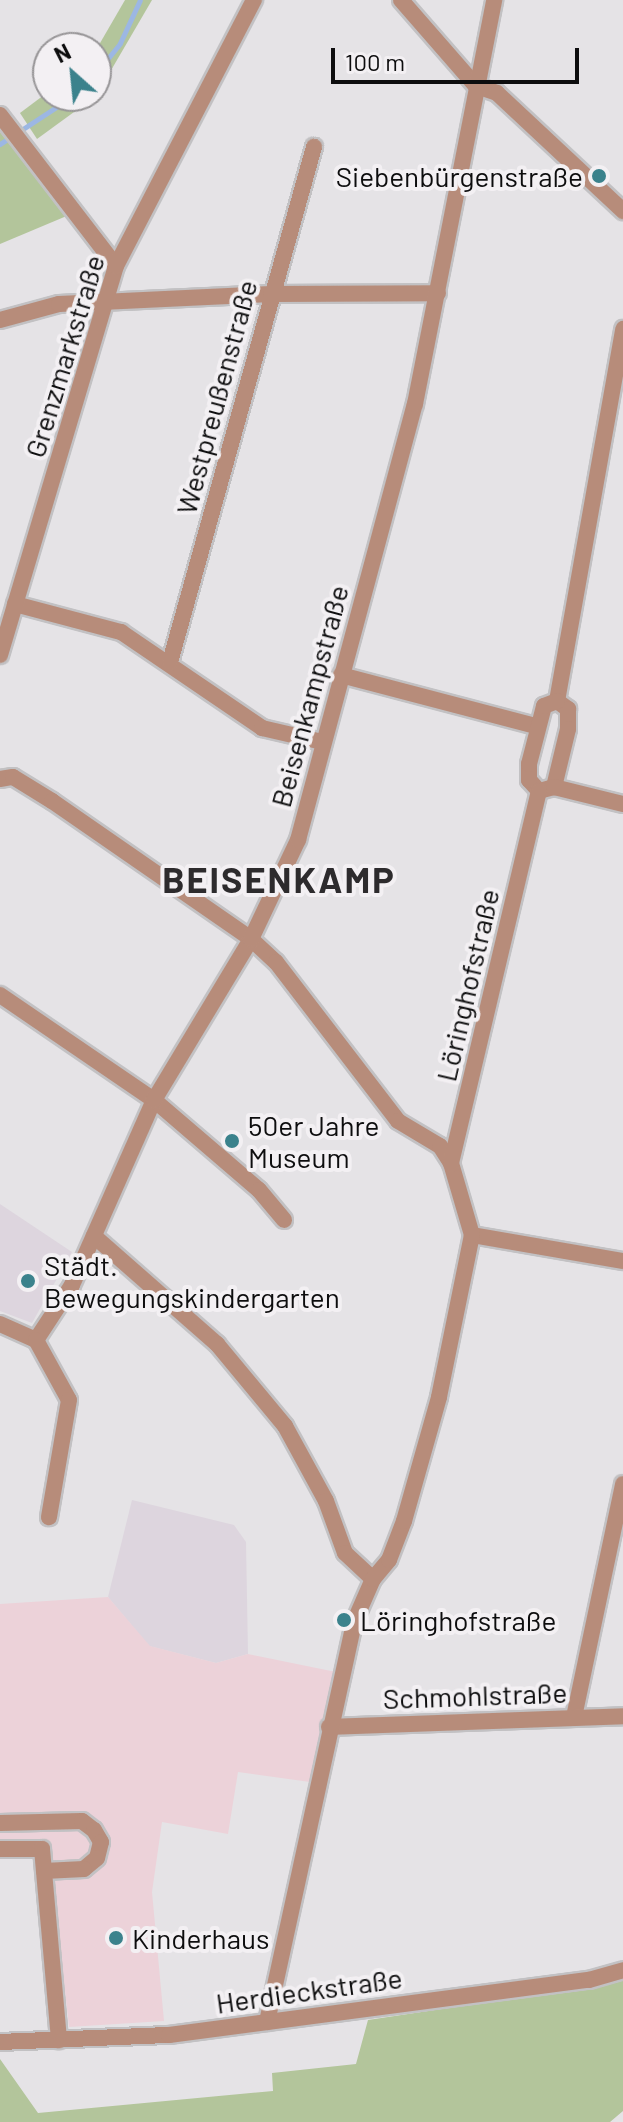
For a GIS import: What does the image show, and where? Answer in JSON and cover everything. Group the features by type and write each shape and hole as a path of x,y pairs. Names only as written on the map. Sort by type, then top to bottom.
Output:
{"street":[{"name":"Grenzmarkstraße","path":"0,655 116,266 254,0"},
{"path":"401,0 476,86 497,93 623,211"},
{"path":"476,86 494,0"},
{"name":"Beisenkampstraße","path":"36,1340 72,1285 154,1100 251,939 298,840 415,404 476,86"},
{"path":"4,119 27,145 116,266"},
{"name":"Westpreußenstraße","path":"170,662 314,147"},
{"path":"0,320 59,304 105,305 271,294 438,293"},
{"name":"Löringhofstraße","path":"557,701 623,329"},
{"path":"15,604 121,632 170,662 262,728 322,742"},
{"path":"341,675 536,726"},
{"name":"Löringhofstraße","path":"547,789 529,780 536,726 544,706 557,701"},
{"name":"Löringhofstraße","path":"267,2022 329,1727 355,1620 373,1579 389,1560 404,1521 439,1397 472,1235 451,1163 547,789 568,729 568,709 557,701"},
{"path":"0,779 13,777 52,801 251,939 276,962 398,1121 440,1146 451,1163"},
{"path":"547,789 623,804"},
{"path":"0,995 154,1100 259,1190 284,1220"},
{"path":"472,1235 623,1261"},
{"path":"94,1236 217,1344 285,1426 326,1501 345,1553 373,1579"},
{"path":"0,1324 36,1340 69,1400 49,1517"},
{"path":"574,1717 623,1484"},
{"name":"Schmohlstraße","path":"329,1727 623,1716"},
{"path":"0,1823 82,1821 94,1830 101,1842 97,1858 84,1869 44,1871"},
{"path":"0,1849 42,1849 59,2040"},
{"name":"Herdieckstraße","path":"0,2042 169,2035 589,1980 623,1970"}],"shaded area":[{"name":"Städt. Bewegungskindergarten","path":"0,1204 72,1252 32,1323 0,1311"},
{"path":"132,1500 234,1525 246,1542 248,1654 216,1663 149,1646 108,1597"},
{"path":"108,1597 150,1646 216,1663 248,1654 336,1672 310,1782 238,1772 228,1834 162,1822 152,1892 164,2021 69,2027 50,1853 0,1856 0,1604"}],"green space":[{"path":"125,0 152,0 112,69 112,32 106,32"},
{"path":"32,104 32,112 74,112 37,139 20,113"},
{"path":"0,128 69,215 0,244"},
{"path":"623,1977 623,2111 610,2122 0,2122 0,2059 38,2113 273,2091 272,2073 356,2064 368,2020 581,1988"}],"waterway":[{"path":"112,53 120,43 140,0"},
{"path":"0,144 49,112"}],"place":[{"name":"Siebenbürgenstraße","path":"599,176"},
{"name":"50er Jahre Museum","path":"232,1141"},
{"name":"Städt. Bewegungskindergarten","path":"28,1281"},
{"name":"Löringhofstraße","path":"344,1620"},
{"name":"Kinderhaus","path":"116,1938"}],"district":[{"name":"BEISENKAMP","path":"279,879"}]}
